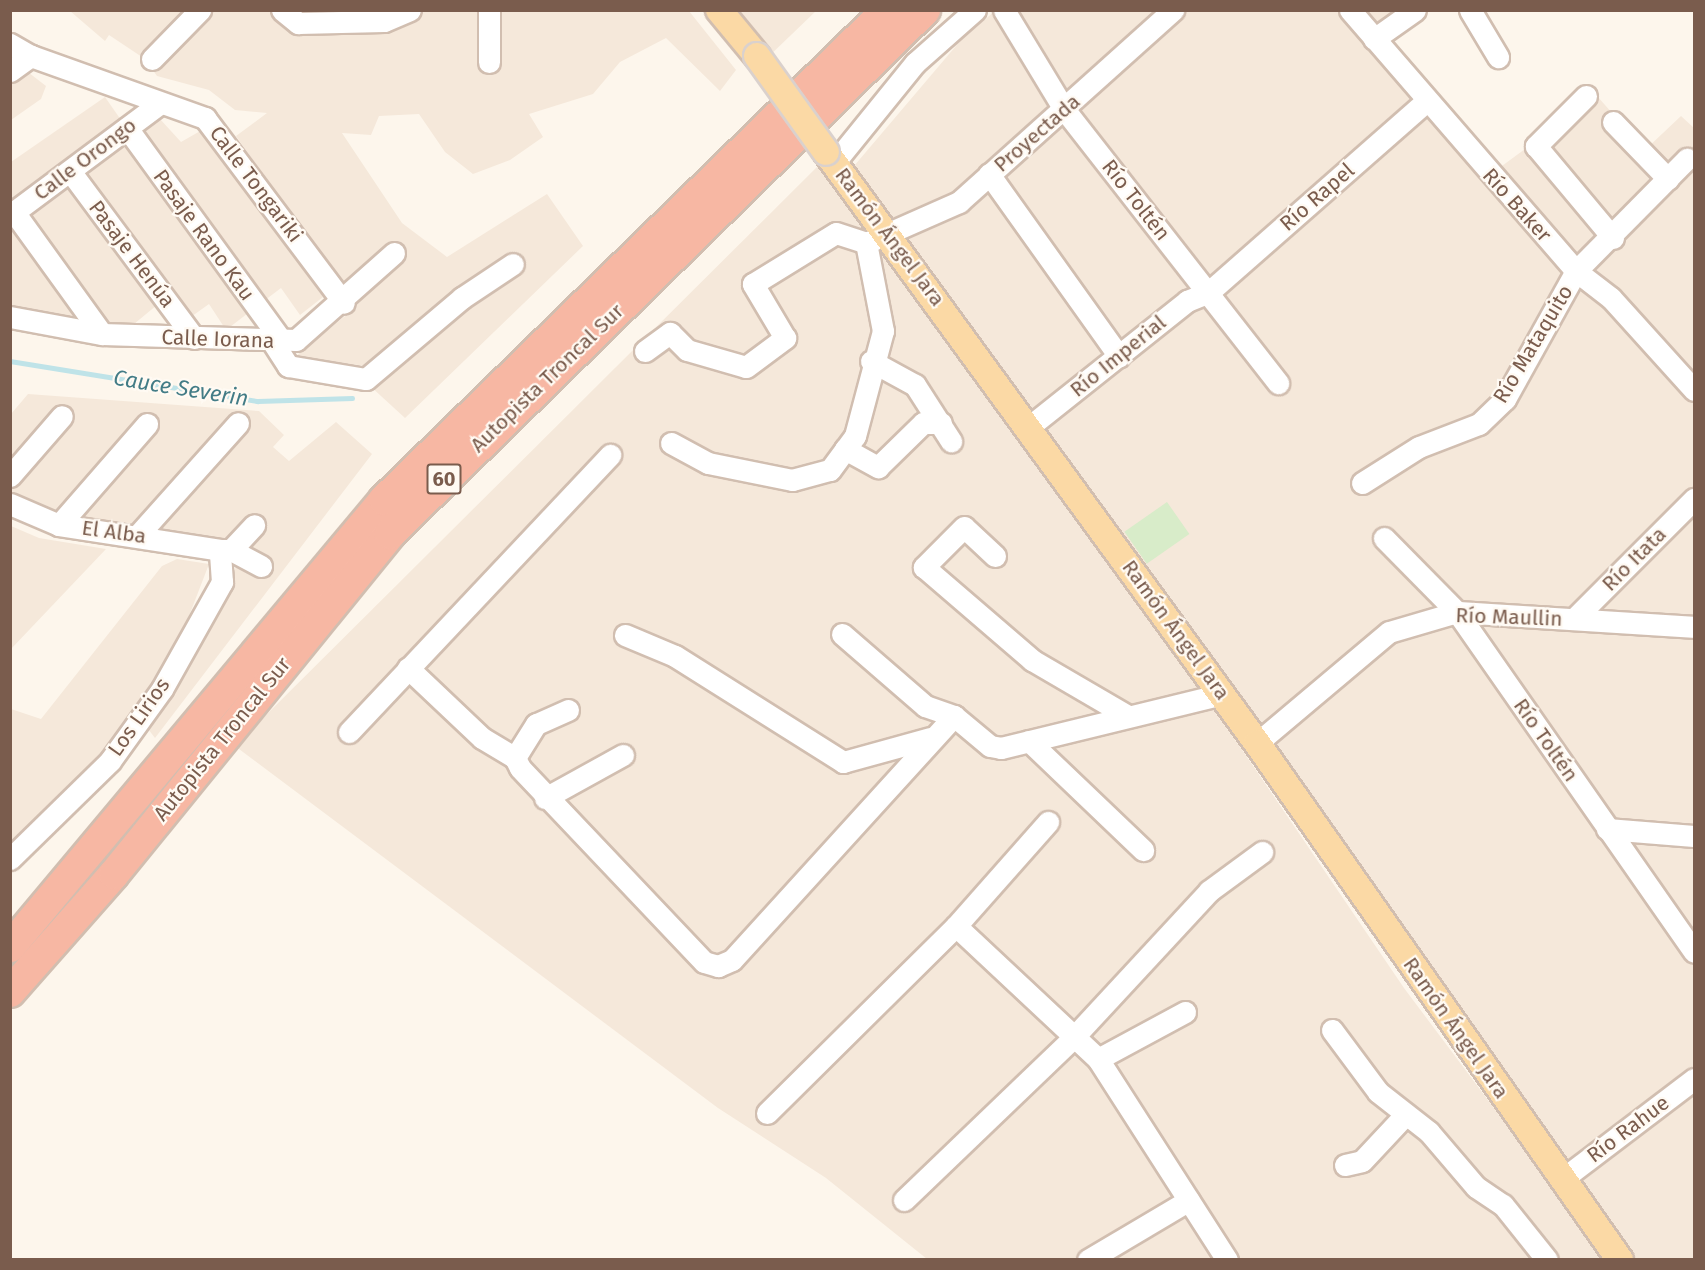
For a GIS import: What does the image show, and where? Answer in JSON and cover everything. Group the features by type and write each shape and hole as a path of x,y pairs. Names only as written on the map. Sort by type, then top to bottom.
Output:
{"highway":[{"name":"Autopista Troncal Sur","path":"10,947 392,492 886,10"},
{"name":"Autopista Troncal Sur","path":"10,992 114,874 390,534 925,10"}],"main road":[{"name":"Ramón Ángel Jara","path":"719,10 757,56 830,157 877,239 1030,426 1257,743 1561,1180 1620,1260"}],"street":[{"path":"152,59 200,10"},
{"path":"282,10 298,23 384,21 410,10"},
{"path":"489,10 489,62"},
{"path":"830,157 915,63 975,10"},
{"name":"Río Toltén","path":"1004,10 1064,109 1278,382"},
{"name":"Proyectada","path":"877,239 959,202 1173,10"},
{"name":"Río Baker","path":"1350,10 1425,102 1576,271 1611,298 1691,376"},
{"path":"1374,39 1415,10"},
{"path":"1470,10 1498,57"},
{"name":"Calle Tongariki","path":"10,44 31,56 205,118 215,127 344,303"},
{"path":"10,71 31,56"},
{"path":"1586,96 1536,146 1613,238"},
{"name":"Río Rapel","path":"1209,292 1425,102"},
{"name":"Calle Orongo","path":"12,213 160,103"},
{"path":"1613,122 1668,179"},
{"name":"Pasaje Rano Kau","path":"127,128 277,341 288,366 366,379 462,298 513,264"},
{"name":"Río Mataquito","path":"1362,483 1419,447 1479,424 1505,399 1576,271 1613,238 1687,159"},
{"name":"Pasaje Henúa","path":"70,171 194,338"},
{"path":"989,174 1119,356"},
{"path":"12,213 102,334"},
{"path":"645,351 670,333 687,350 746,367 785,338 753,284 836,233 877,239 883,331 871,361 855,436 830,470 792,480 708,463 671,443"},
{"name":"Calle Iorana","path":"10,317 102,334 296,340 344,303 394,253"},
{"name":"Río Imperial","path":"1030,426 1187,301 1209,292"},
{"path":"845,449 878,467 923,423 946,432 915,385 871,361"},
{"path":"10,476 62,416"},
{"path":"138,535 238,423"},
{"path":"59,525 147,424"},
{"path":"349,732 610,455"},
{"name":"Río Itata","path":"1574,619 1695,499"},
{"name":"El Alba","path":"10,504 59,525 138,535 226,550 261,566"},
{"path":"226,550 254,525"},
{"path":"995,556 964,527 924,567 1032,660 1128,716"},
{"name":"Río Toltén","path":"1384,538 1457,612 1695,952"},
{"name":"Los Lirios","path":"10,859 110,760 162,689 222,582 226,550"},
{"name":"Río Maullin","path":"1257,743 1389,632 1457,612 1695,627"},
{"path":"842,634 926,706 954,716 990,747 1029,741 1222,694"},
{"path":"625,635 675,656 843,762 931,738"},
{"path":"408,668 482,738 515,758 545,798 704,962 718,966 732,960 931,738 954,716"},
{"path":"515,758 536,724 568,710"},
{"path":"1029,741 1143,850"},
{"path":"545,798 623,755"},
{"path":"767,1113 956,926 1048,822"},
{"path":"1607,829 1695,836"},
{"path":"904,1200 1073,1038 1209,891 1262,852"},
{"path":"956,926 1098,1059 1227,1260"},
{"path":"1098,1059 1185,1012"},
{"path":"1332,1030 1378,1092 1406,1114 1476,1187 1503,1205 1547,1260"},
{"name":"Río Rahue","path":"1561,1180 1695,1079"},
{"path":"1345,1165 1362,1161 1406,1114"},
{"path":"1088,1260 1189,1200"}],"shaded area":[{"path":"996,10 1416,11 1382,37 1487,177 1597,96 1645,150 1681,116 1694,128 1694,1259 1636,1259 854,166 961,40"},
{"path":"70,11 689,11 736,70 720,91 666,38 620,62 593,94 529,114 543,137 510,160 473,174 445,152 419,114 379,116 371,135 342,133 402,223 447,257 547,194 583,246 405,418 369,385 365,366 296,356 350,312 404,253 390,242 353,285 341,285 236,136 267,113 235,110 209,90 157,76 145,59 109,35 105,41"},
{"path":"733,11 816,11 765,60"},
{"path":"11,59 46,86 41,99 11,120"},
{"path":"105,97 121,120 11,200 11,162"},
{"path":"160,119 181,142 202,130 323,297 300,315 281,288 226,330 209,304 188,319 157,305 134,324 85,324 11,309 10,229"},
{"path":"821,163 1243,751 1404,988 1607,1259 927,1259 826,1178 718,1108 235,746"},
{"path":"28,394 259,411 284,435 273,447 289,461 336,422 372,454 155,738 145,725 242,557 197,535 54,514 11,493 11,414"},
{"path":"11,526 39,538 106,549 11,649"},
{"path":"177,559 209,564 179,642 157,681 103,758 11,851 11,709 41,719 162,566"}],"green space":[{"path":"1167,502 1189,534 1147,564 1124,532"}],"waterway":[{"name":"Cauce Severin","path":"10,361 258,401 352,398"}]}
